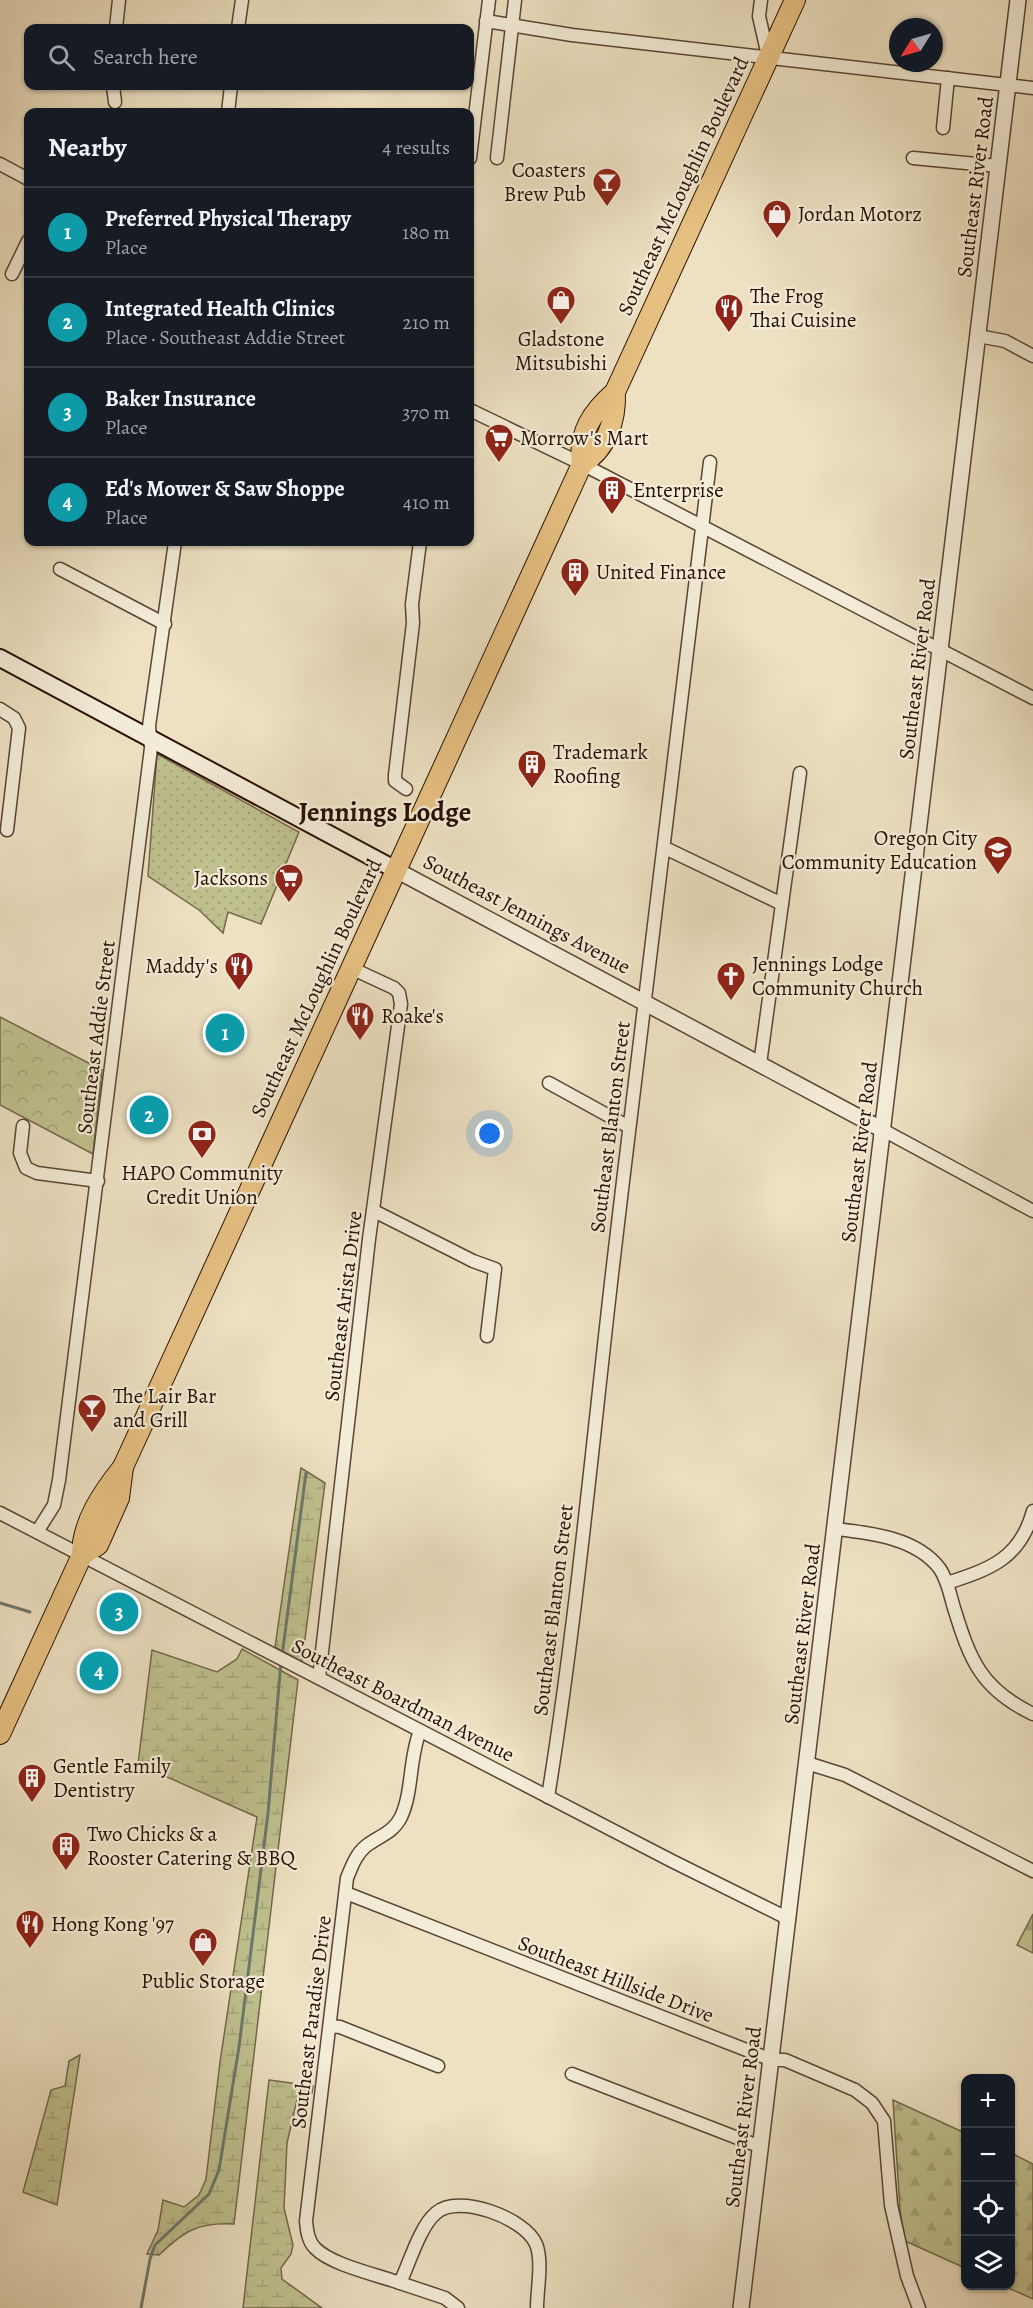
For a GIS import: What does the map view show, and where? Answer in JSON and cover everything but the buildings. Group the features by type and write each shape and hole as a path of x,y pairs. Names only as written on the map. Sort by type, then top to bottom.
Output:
{"main road":[{"name":"Southeast McLoughlin Boulevard","path":"0,1734 82,1555 82,1537 104,1490 123,1467 582,464 598,454 616,414 615,392 795,0"},
{"name":"Southeast Jennings Avenue","path":"0,658 396,870"}],"street":[{"path":"116,24 119,0"},
{"path":"239,24 242,0"},
{"path":"474,124 489,0"},
{"path":"497,158 516,0"},
{"path":"761,0 759,16 769,57"},
{"name":"Southeast River Road","path":"741,2308 1018,0"},
{"path":"486,21 572,35 1033,88"},
{"path":"943,128 948,78"},
{"path":"114,90 115,102"},
{"path":"228,108 231,90"},
{"path":"913,158 998,166"},
{"path":"0,164 24,177"},
{"path":"12,274 24,249"},
{"path":"978,336 1005,341 1033,356"},
{"path":"474,412 582,464 1033,698"},
{"name":"Southeast Blanton Street","path":"548,1797 571,1635 629,1127 665,848 710,462"},
{"name":"Southeast Addie Street","path":"38,1532 57,1495 98,1181 150,738 149,726 175,546"},
{"path":"406,789 395,781 395,775 414,623 412,604 419,546"},
{"path":"60,569 165,624"},
{"path":"0,709 14,718 19,728 6,830"},
{"path":"760,1064 800,773"},
{"path":"665,848 782,904"},
{"name":"Southeast Jennings Avenue","path":"396,870 1033,1211"},
{"name":"Southeast Arista Drive","path":"319,1678 401,998 388,983 351,968"},
{"path":"549,1083 629,1127"},
{"path":"23,1126 20,1153 26,1168 37,1173 98,1181"},
{"path":"374,1210 473,1261 495,1269 487,1336"},
{"path":"947,1583 993,1566 1008,1556 1018,1546 1029,1527 1033,1511"},
{"name":"Southeast Boardman Avenue","path":"0,1513 789,1919"},
{"path":"836,1529 879,1533 914,1549 940,1569 947,1583 968,1650 977,1669 1005,1699 1033,1714"},
{"name":"Southeast Paradise Drive","path":"420,1731 414,1746 401,1816 389,1833 366,1846 354,1861 347,1878 306,2221 308,2235 314,2247 325,2256 445,2298 458,2308"},
{"path":"807,1763 845,1775 1033,1871"},
{"name":"Southeast Hillside Drive","path":"346,1893 772,2060 785,2060 855,2090 879,2111 886,2130 889,2188 894,2224 907,2276 919,2308"},
{"path":"330,2026 340,2027 438,2066"},
{"path":"572,2074 761,2147"},
{"path":"400,2283 434,2214 443,2208 464,2204 514,2221 527,2230 538,2252 537,2308"}],"green space":[{"path":"157,754 299,832 261,924 228,912 223,933 199,910 148,876"},
{"path":"0,1017 102,1070 93,1154 0,1105"},
{"path":"301,1468 325,1483 302,1662 275,1647"},
{"path":"242,1649 298,1680 234,2224 211,2225 192,2230 159,2255 147,2254 158,2230 163,2200 184,2207 199,2195 206,2179 220,2062 257,1817 138,1764 152,1650 217,1672 237,1659"},
{"path":"1033,1914 1033,1953 1017,1945"},
{"path":"80,2055 57,2205 23,2192 51,2090 65,2086 69,2061"},
{"path":"269,2080 313,2086 312,2093 297,2100 287,2143 284,2208 293,2245 291,2254 281,2268 282,2279 322,2308 243,2308"},
{"path":"893,2100 961,2131 961,2266 905,2241 900,2210"},
{"path":"1015,2155 1033,2164 1033,2299 1013,2290 1015,2290"}],"waterway":[{"path":"282,1656 306,1473"},
{"path":"0,1603 30,1612"},
{"path":"141,2308 150,2259 155,2245 209,2194 219,2170 239,2047 268,1813 281,1662"}],"place":[{"name":"Coasters Brew Pub","path":"607,208"},
{"name":"Jordan Motorz","path":"777,240"},
{"name":"Gladstone Mitsubishi","path":"561,326"},
{"name":"The Frog Thai Cuisine","path":"729,334"},
{"name":"Morrow's Mart","path":"499,464"},
{"name":"Enterprise","path":"612,516"},
{"name":"United Finance","path":"575,598"},
{"name":"Trademark Roofing","path":"532,790"},
{"name":"Oregon City Community Education","path":"998,876"},
{"name":"Jacksons","path":"289,904"},
{"name":"Maddy's","path":"239,992"},
{"name":"Jennings Lodge Community Church","path":"731,1002"},
{"name":"Preferred Physical Therapy","path":"225,1033"},
{"name":"Roake's","path":"360,1042"},
{"name":"Integrated Health Clinics","path":"149,1115"},
{"name":"HAPO Community Credit Union","path":"202,1160"},
{"name":"The Lair Bar and Grill","path":"92,1434"},
{"name":"Baker Insurance","path":"119,1612"},
{"name":"Ed's Mower & Saw Shoppe","path":"99,1671"},
{"name":"Gentle Family Dentistry","path":"32,1804"},
{"name":"Two Chicks & a Rooster Catering & BBQ","path":"66,1872"},
{"name":"Hong Kong '97","path":"30,1950"},
{"name":"Public Storage","path":"203,1968"}],"district":[{"name":"Jennings Lodge","path":"385,812"}]}
